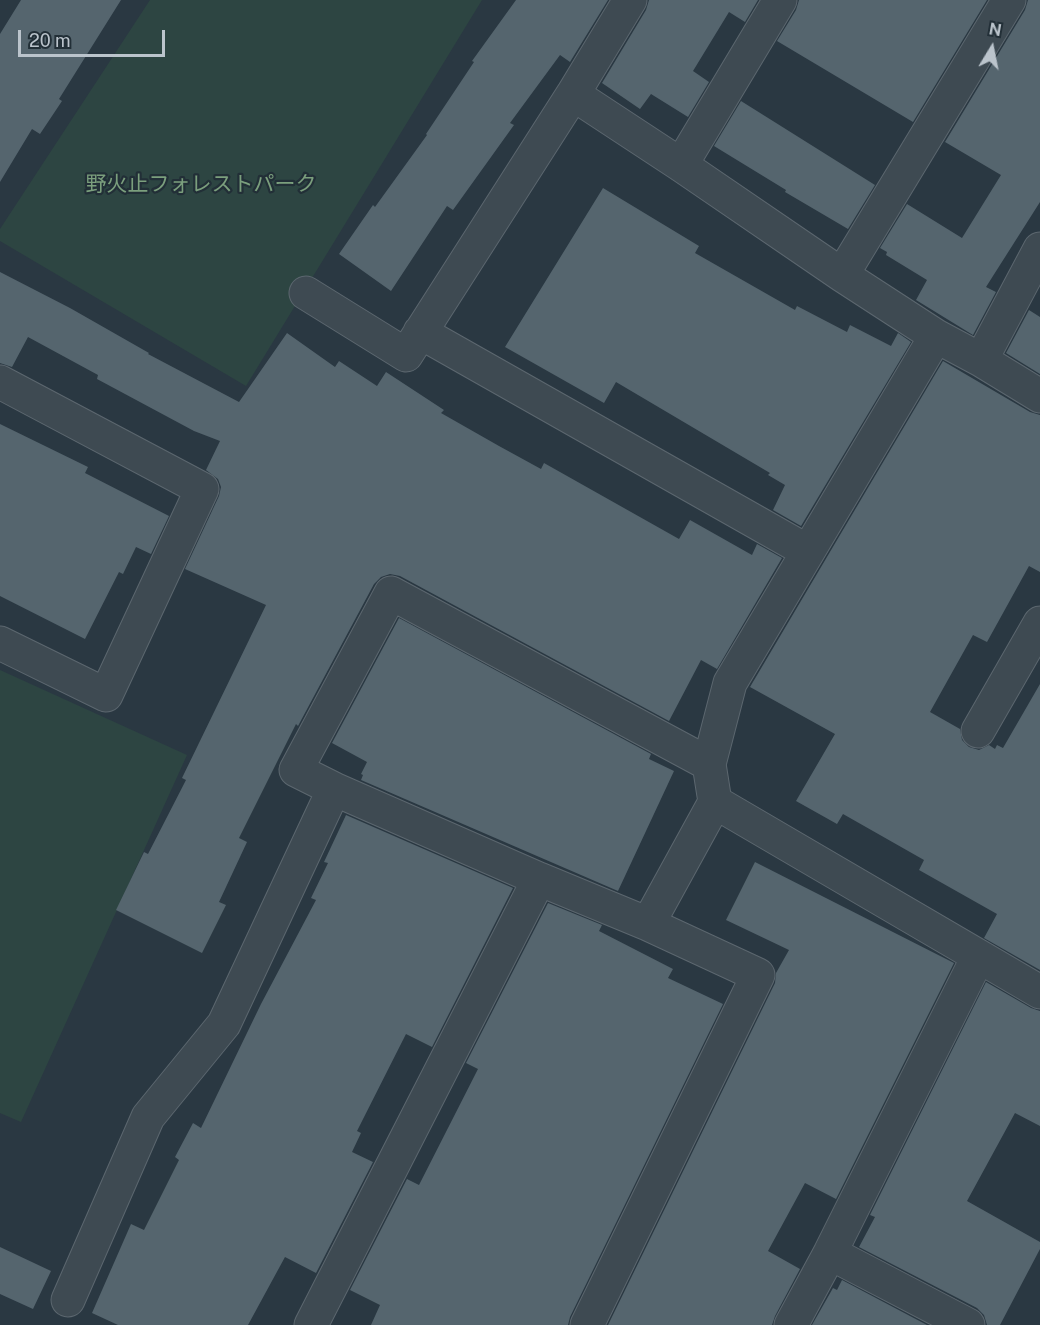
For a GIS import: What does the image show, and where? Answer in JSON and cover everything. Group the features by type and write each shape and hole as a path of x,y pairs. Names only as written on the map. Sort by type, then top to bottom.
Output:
{"street":[{"path":"306,293 406,355 573,94 630,0"},
{"path":"681,165 780,0"},
{"path":"842,275 1009,0"},
{"path":"573,94 936,336 1040,396"},
{"path":"981,360 1040,249"},
{"path":"420,332 807,551"},
{"path":"648,924 715,802 709,764 730,683 936,336"},
{"path":"0,382 202,489 106,695 0,643"},
{"path":"588,1325 758,975 648,924 539,879 296,770 390,593 709,764"},
{"path":"978,731 1040,623"},
{"path":"68,1300 148,1117 224,1024 334,789"},
{"path":"715,802 1040,992"},
{"path":"311,1325 539,879"},
{"path":"791,1325 830,1253 978,957"},
{"path":"830,1253 968,1325"}],"green space":[{"name":"野火止フォレストパーク","path":"150,0 482,0 246,386 0,241 0,229"},
{"path":"0,670 187,755 21,1122 0,1113"}],"building":[{"path":"21,0 121,0 59,99 62,101 40,134 32,129 0,182 0,34"},
{"path":"516,0 608,0 570,62 560,55 510,123 514,125 453,210 447,206 391,291 339,254 427,135 474,62 472,61"},
{"path":"649,0 758,0 745,22 729,12 693,71 709,82 688,117 651,94 640,109 602,83 646,10"},
{"path":"799,0 987,0 913,122 777,41 796,10"},
{"path":"1028,0 1040,0 1040,202 986,287 996,292 973,335 916,300 927,280 886,255 887,252 880,248 907,204 962,238 1001,175 945,142 1025,10"},
{"path":"741,101 875,185 848,229 714,146"},
{"path":"603,188 699,246 695,253 795,310 797,306 847,332 850,325 891,346 898,333 911,342 801,526 773,510 785,485 768,475 770,473 616,382 604,403 505,347"},
{"path":"0,272 70,308 148,354 239,402 287,333 335,367 339,361 377,386 386,372 444,410 441,413 541,469 544,463 679,539 690,520 752,555 757,544 782,558 717,669 701,660 669,721 400,576 390,574 381,577 374,584 298,726 296,724 239,838 247,842 219,902 226,905 202,953 116,910 144,852 148,854 186,780 182,778 266,605 185,569 219,496 221,487 218,479 206,470 220,441 194,431 97,379 98,375 28,337 12,367 0,363"},
{"path":"1029,310 1040,317 1040,374 1006,353"},
{"path":"943,361 1030,412 1040,415 1040,572 1029,566 987,642 973,635 930,712 960,729 962,740 969,747 979,750 989,745 995,749 997,745 1003,748 1040,684 1040,970 984,938 997,914 919,870 924,860 843,814 837,824 796,801 835,734 750,687"},
{"path":"0,424 88,467 85,473 169,516 151,554 136,547 123,574 119,572 85,639 0,596"},
{"path":"399,618 651,754 649,759 674,771 618,891 361,780 363,775 361,774 367,762 332,743"},
{"path":"346,815 513,888 432,1047 406,1034 357,1131 361,1133 352,1152 373,1162 316,1273 285,1257 248,1325 118,1325 92,1313 131,1224 144,1230 179,1160 175,1157 193,1123 201,1128 261,1004 316,900 311,898 328,863 324,862"},
{"path":"755,862 954,963 836,1199 805,1183 768,1251 800,1269 772,1325 608,1325 789,950 726,920"},
{"path":"548,903 602,925 599,931 673,969 668,978 723,1004 568,1325 371,1325 380,1305 350,1290 407,1179 419,1185 478,1069 466,1063"},
{"path":"986,982 1040,1011 1040,1126 1015,1113 967,1201 1040,1242 1040,1249 1000,1325 987,1325 984,1315 977,1308 859,1247 875,1217 870,1215"},
{"path":"0,1247 51,1271 33,1309 0,1294"},
{"path":"842,1280 927,1325 812,1325 833,1288 837,1290"}]}
